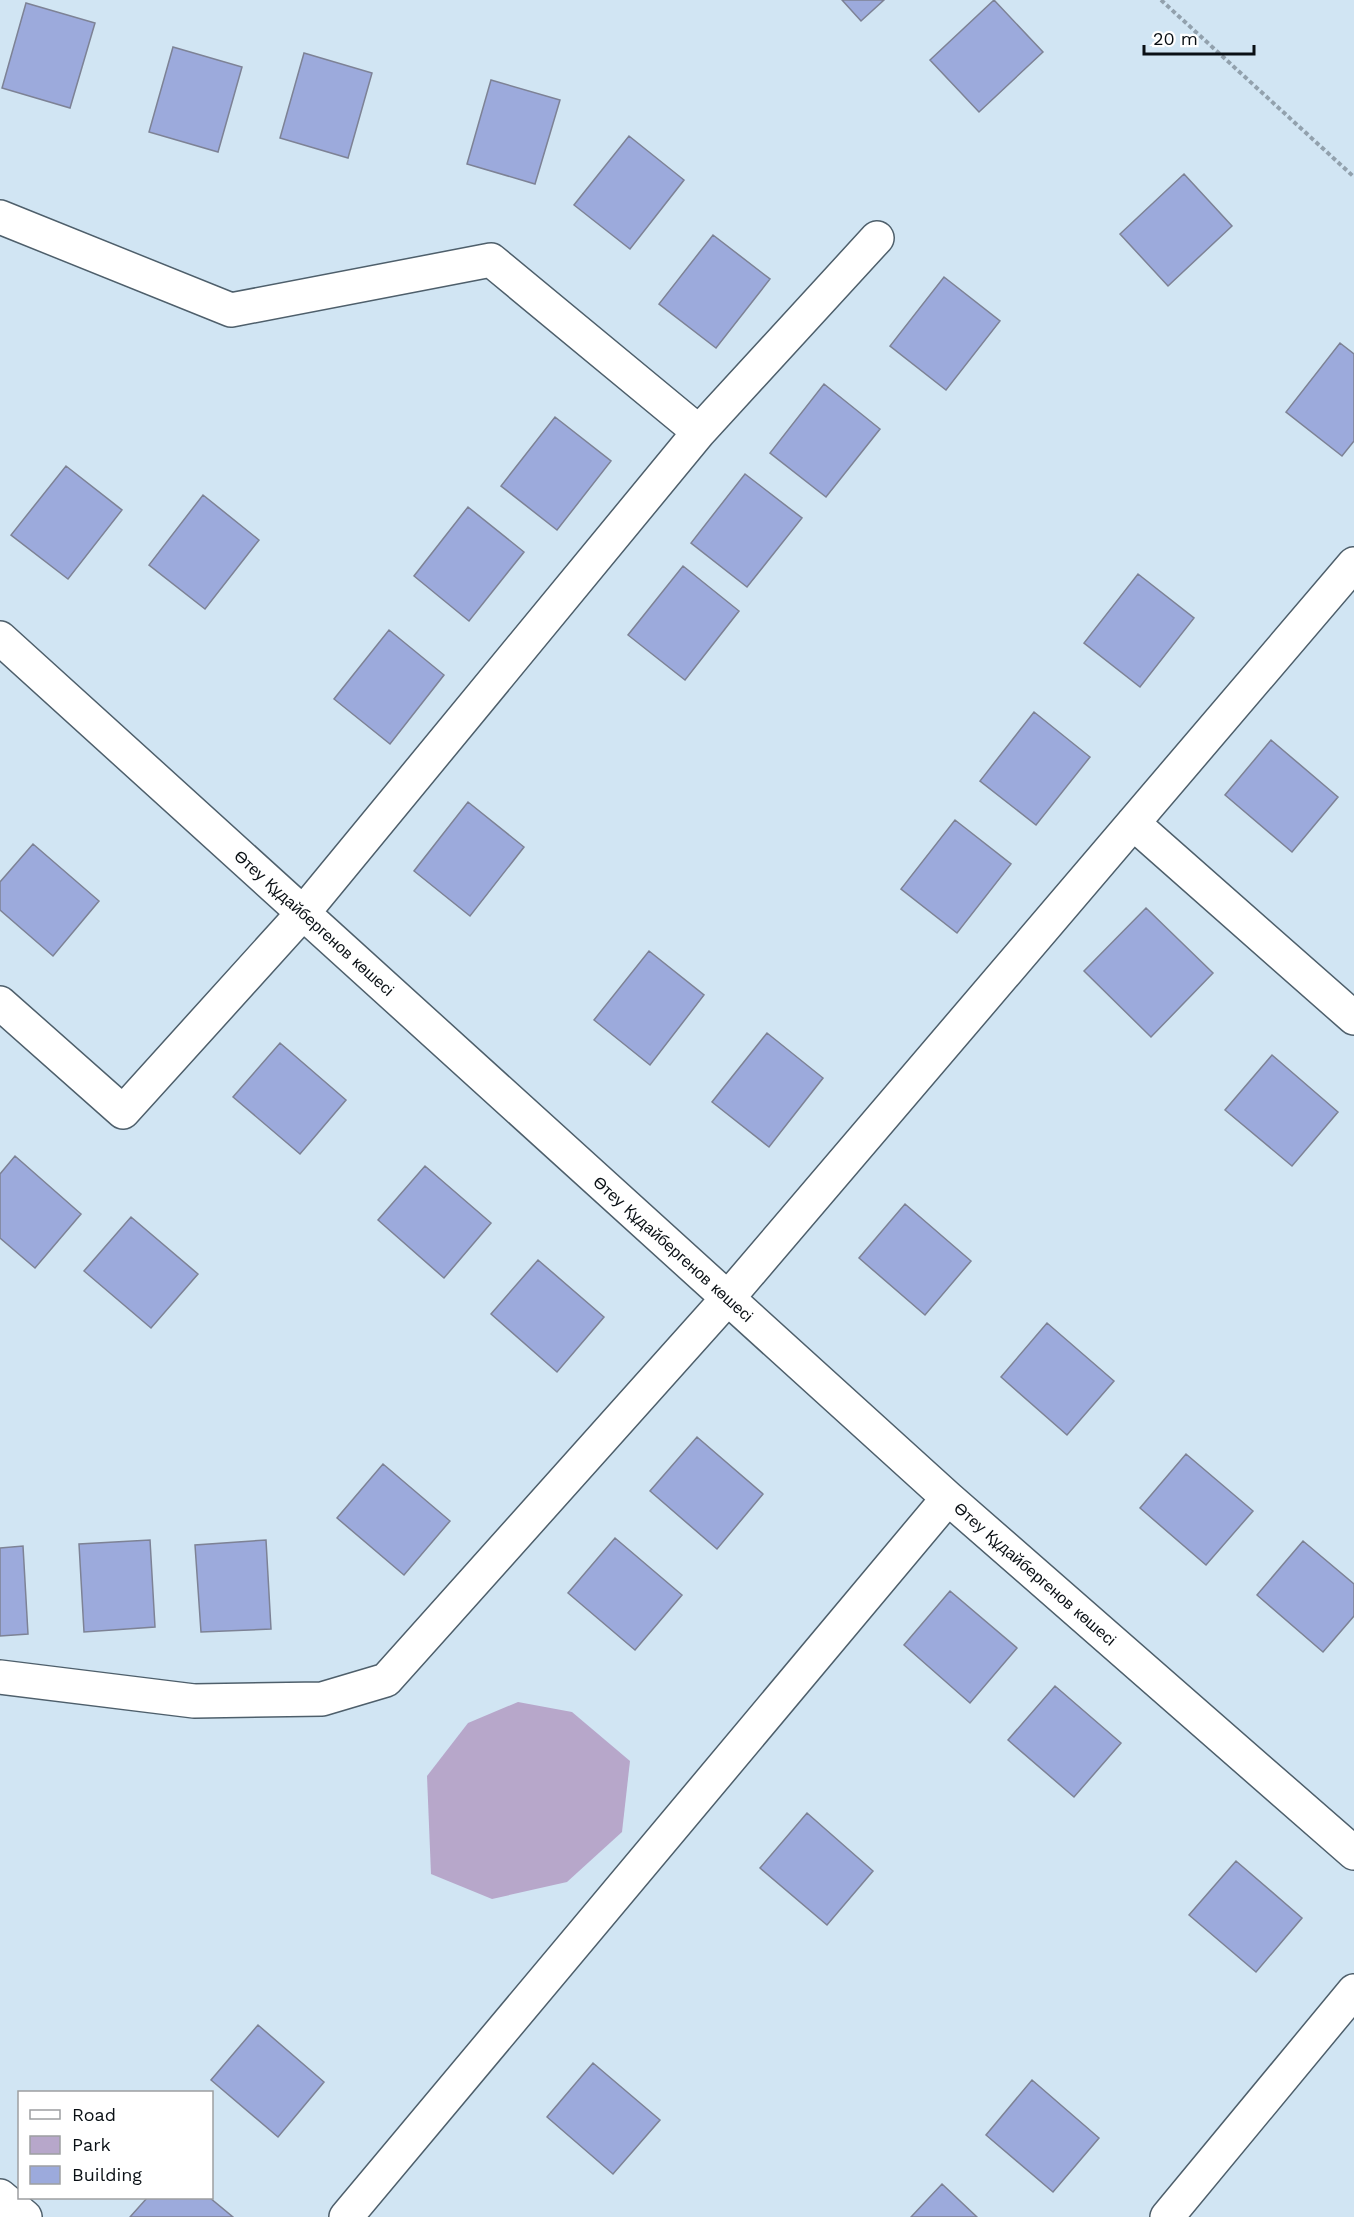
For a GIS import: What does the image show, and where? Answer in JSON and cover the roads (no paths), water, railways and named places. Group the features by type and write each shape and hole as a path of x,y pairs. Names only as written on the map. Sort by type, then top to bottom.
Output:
{"street":[{"path":"0,217 231,310 491,260 699,432"},
{"path":"0,1003 123,1112 303,913 699,432 877,238"},
{"path":"3,1681 194,1701 322,1699 386,1680 728,1299 1354,564"},
{"name":"Өтеу Құдайбергенов көшесі","path":"0,638 948,1498 1354,1853"},
{"path":"1133,823 1354,1018"},
{"path":"346,2217 948,1498"},
{"path":"1167,2217 1354,1991"},
{"path":"0,2196 25,2217"}]}
